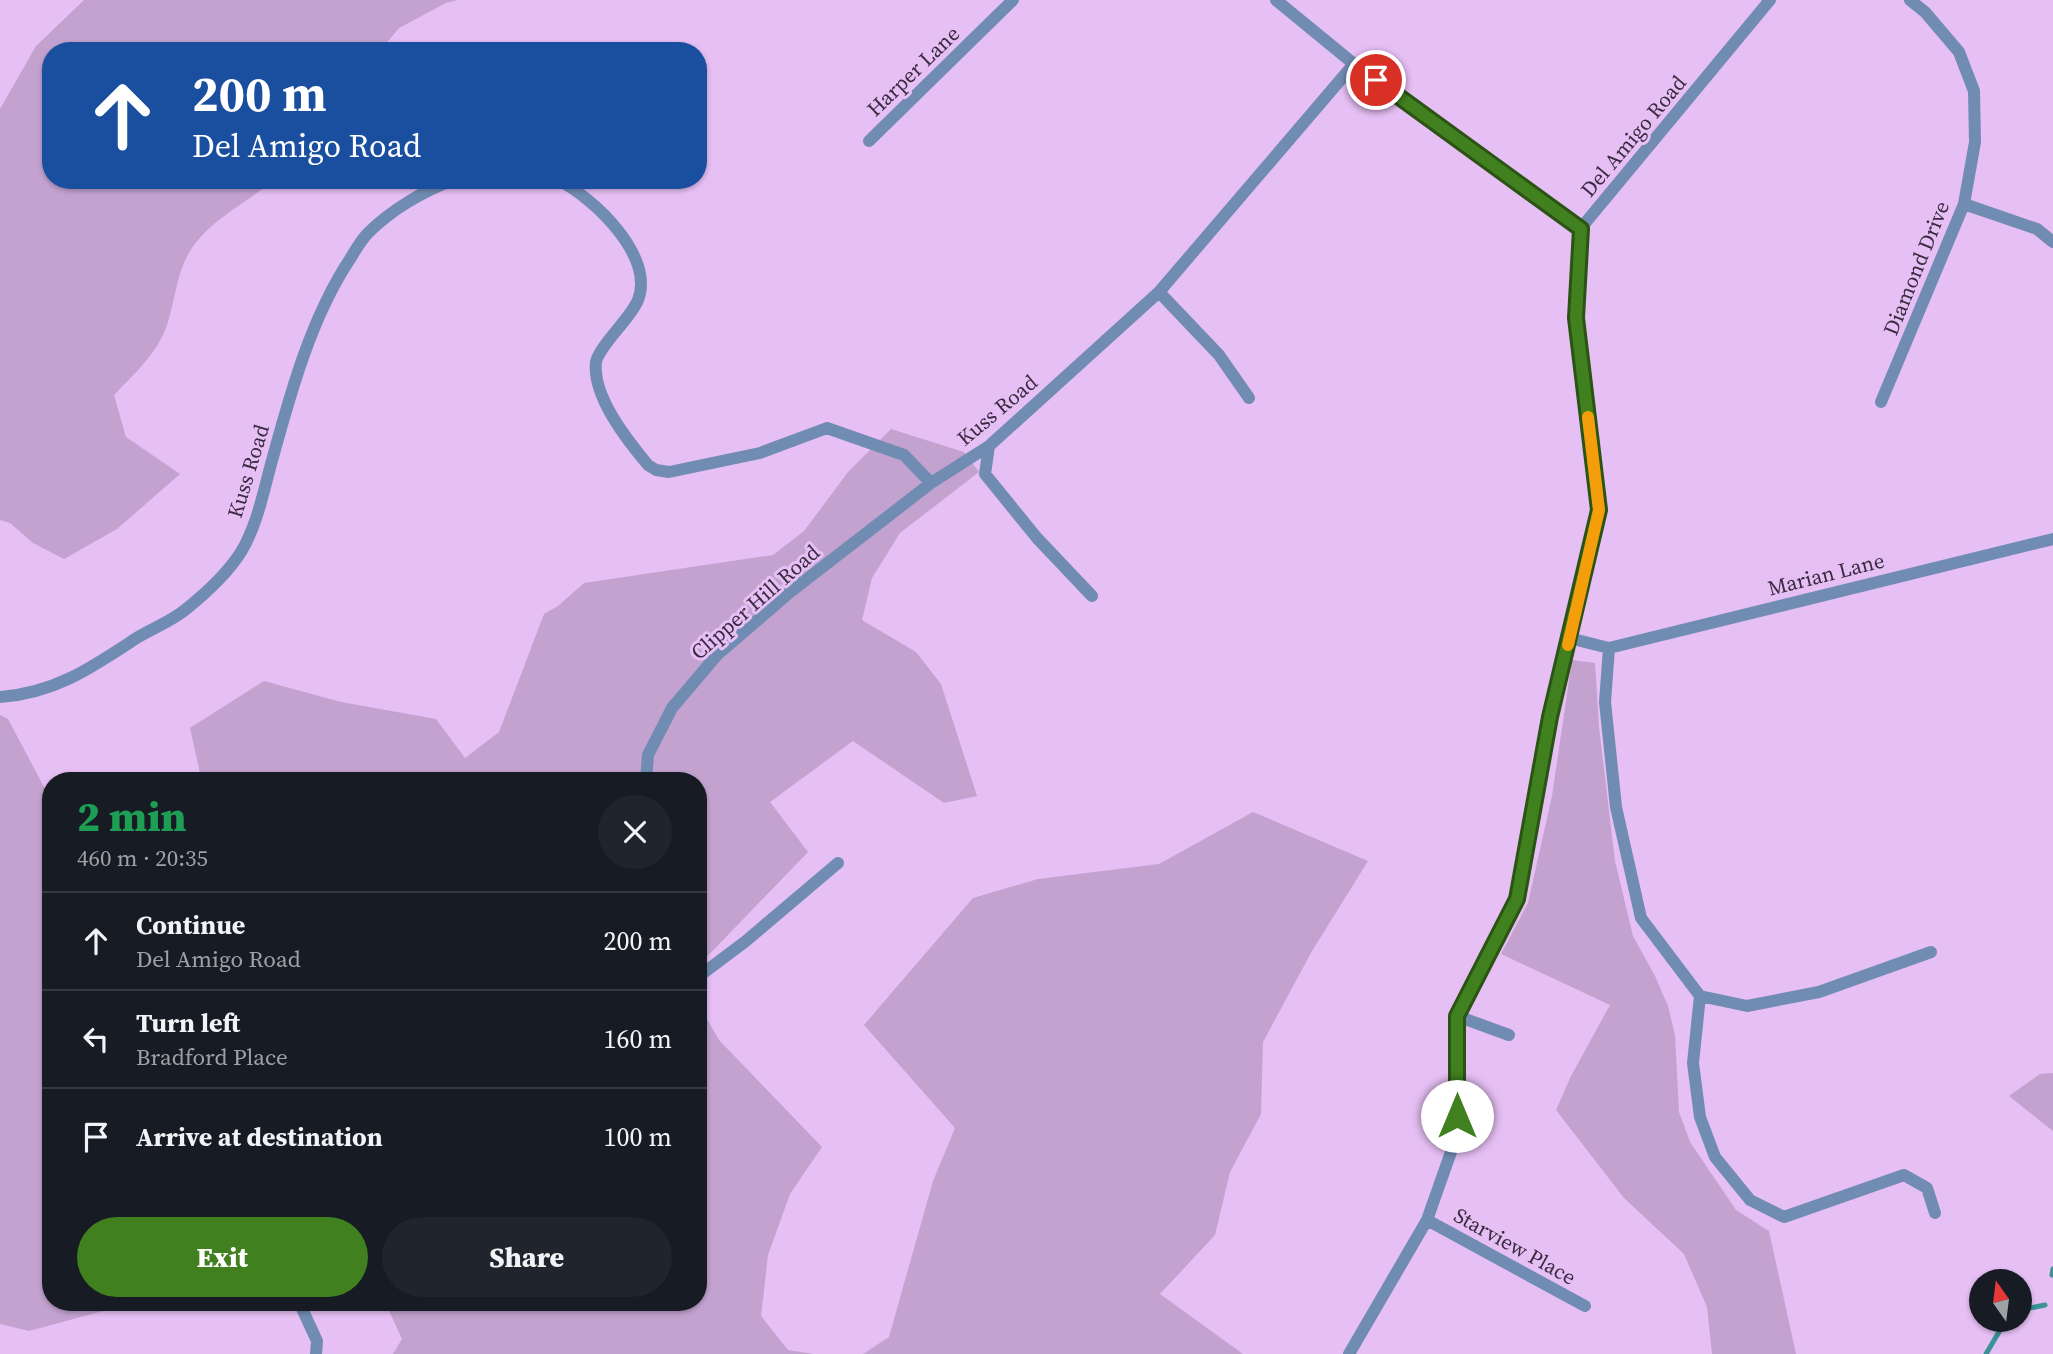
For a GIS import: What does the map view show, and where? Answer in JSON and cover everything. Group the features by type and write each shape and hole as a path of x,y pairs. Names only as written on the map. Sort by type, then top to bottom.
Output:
{"street":[{"name":"Harper Lane","path":"869,141 1013,0"},
{"path":"1276,0 1354,64 1581,229"},
{"name":"Del Amigo Road","path":"1457,1016 1517,899 1550,717 1599,510 1576,318 1581,229 1770,0"},
{"name":"Diamond Drive","path":"1881,402 1964,204 1975,142 1974,91 1959,51 1925,12 1910,0"},
{"name":"Kuss Road","path":"931,483 989,446 1158,292 1354,64"},
{"name":"Kuss Road","path":"0,697 25,695 85,672 184,611 220,577 241,552 254,524 293,392 320,314 340,273 366,234 398,208 434,189"},
{"path":"570,189 606,216 636,257 640,281 638,300 596,360 598,384 605,405 648,465 656,470 669,471 760,453 827,428 904,455 931,483"},
{"path":"1964,204 2036,229 2053,242"},
{"path":"1158,292 1219,355 1249,398"},
{"path":"989,446 985,474 1037,538 1092,596"},
{"name":"Clipper Hill Road","path":"647,772 648,754 672,708 717,655 789,593 931,483"},
{"name":"Marian Lane","path":"1609,648 2053,539"},
{"path":"1569,638 1609,648 1605,702 1616,807 1641,918 1700,996 1747,1006 1819,992 1931,952"},
{"path":"707,970 838,863"},
{"path":"1700,996 1693,1063 1700,1117 1715,1157 1750,1200 1784,1217 1904,1175 1927,1188 1935,1213"},
{"path":"1349,1354 1427,1220 1457,1135 1457,1016 1509,1035"},
{"name":"Starview Place","path":"1427,1220 1585,1306"},
{"path":"303,1311 317,1341 316,1354"}],"shaded area":[{"path":"84,0 457,0 399,28 387,42 42,42 42,189 263,189 222,218 194,245 180,273 168,322 159,343 146,362 114,395 126,437 180,474 117,529 64,559 33,543 10,523 0,520 0,109 36,46"},
{"path":"891,429 964,452 979,472 900,533 872,578 862,620 916,652 941,684 977,796 944,803 853,741 770,802 808,852 707,957 707,772 200,772 190,728 264,681 341,702 436,719 465,758 499,732 544,614 558,606 584,583 773,555 804,531 848,472"},
{"path":"1572,660 1595,663 1599,727 1615,861 1633,936 1668,1006 1675,1035 1679,1112 1690,1142 1736,1210 1769,1231 1796,1354 1712,1354 1707,1307 1684,1254 1624,1198 1556,1110 1571,1076 1610,1005 1501,954 1528,903 1552,796"},
{"path":"0,715 8,719 42,783 42,1311 103,1311 29,1331 0,1324"},
{"path":"1253,812 1368,861 1312,951 1263,1042 1261,1114 1230,1172 1215,1235 1160,1294 1243,1354 863,1354 889,1337 933,1181 955,1128 864,1025 973,898 1038,879 1159,864"},
{"path":"707,1019 719,1040 822,1147 790,1194 768,1255 761,1316 788,1350 814,1354 393,1354 402,1339 389,1311 707,1311"},
{"path":"2053,1073 2053,1131 2009,1096 2040,1074"}],"waterway":[{"path":"2052,1275 2053,1269"},
{"path":"2032,1308 2045,1305"},
{"path":"1986,1354 1999,1332"}],"slow traffic":[{"path":"1568,645 1599,510 1588,417"}],"route":[{"path":"1376,80 1581,229 1576,318 1599,510 1550,717 1517,899 1457,1016 1457,1116"}]}
